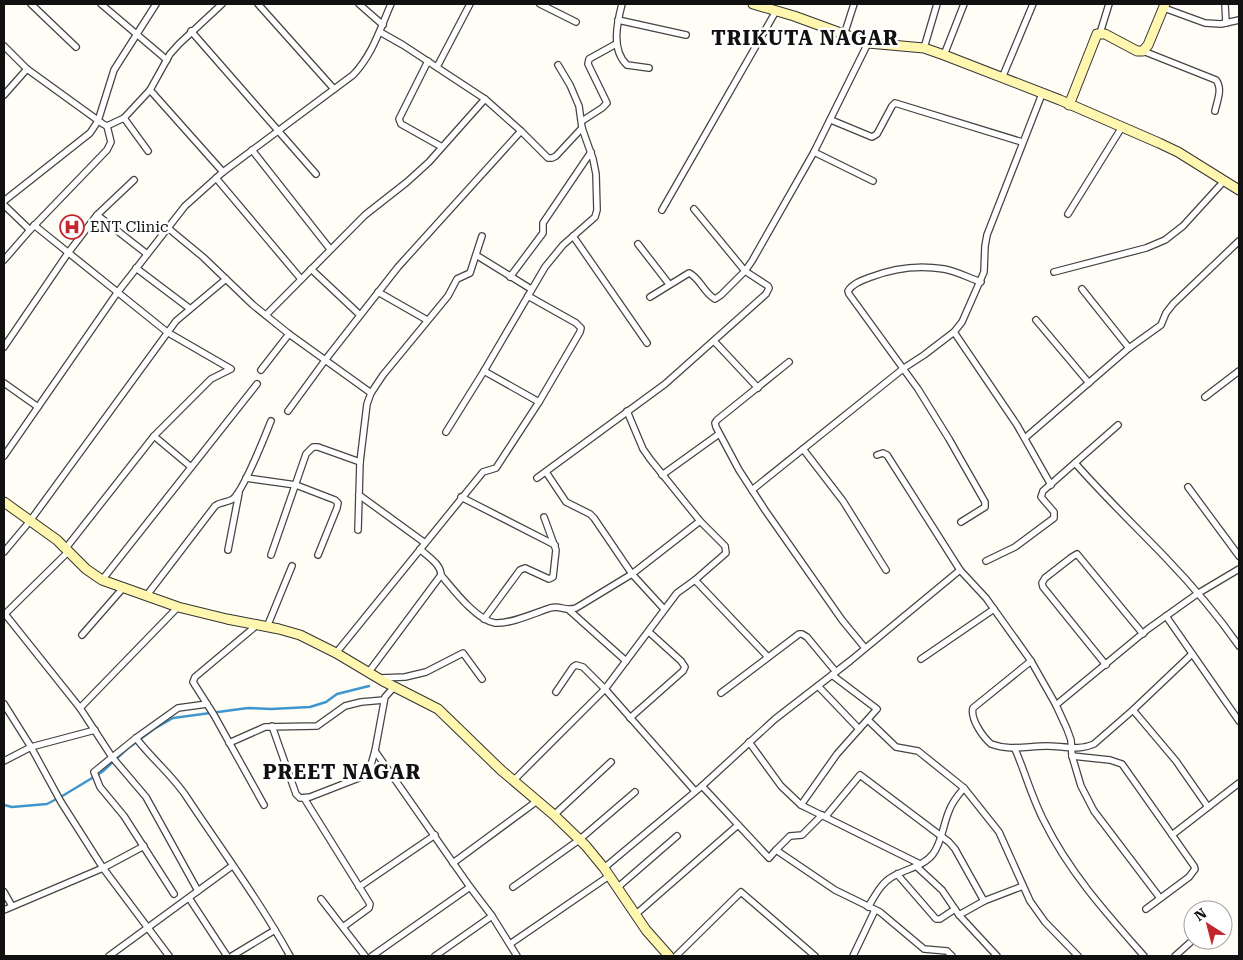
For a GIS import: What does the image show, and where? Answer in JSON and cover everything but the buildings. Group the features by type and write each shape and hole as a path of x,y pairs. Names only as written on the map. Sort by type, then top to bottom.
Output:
{"street":[{"path":"31,4 76,47"},
{"path":"101,4 167,60"},
{"path":"156,4 114,70 98,121 90,133 4,201 32,228 68,253 167,332 231,369 211,379 154,436 67,549 4,615 80,708 113,758 146,797 198,891"},
{"path":"107,126 124,118 150,90 167,60 191,31 222,4"},
{"path":"258,4 334,89"},
{"path":"359,4 383,25"},
{"path":"4,456 117,292 185,206 223,172 346,81 361,67 380,32 391,4"},
{"path":"437,67 470,4"},
{"path":"543,4 576,22"},
{"path":"622,4 618,20 616,44 622,60 627,65 649,68"},
{"path":"753,4 868,42 924,48 944,55 1070,104 1159,143 1239,190"},
{"path":"844,35 854,4"},
{"path":"924,48 937,4"},
{"path":"944,55 964,4"},
{"path":"1002,78 1032,4"},
{"path":"1070,104 1096,36 1100,33 1109,4"},
{"path":"1225,4 1226,23"},
{"path":"1143,51 1148,45 1164,6 1205,23 1215,24 1239,20"},
{"path":"662,210 776,11"},
{"path":"618,20 686,35"},
{"path":"191,31 316,174"},
{"path":"380,32 485,99 548,158 552,158 582,128"},
{"path":"1100,33 1137,51 1143,51 1216,80 1220,85 1216,111"},
{"path":"650,297 689,273 715,298 721,295 745,271 776,221 814,152 868,42"},
{"path":"582,121 607,103 588,64 589,59 616,44"},
{"path":"4,46 27,69 107,126 111,142 107,150 4,260"},
{"path":"428,62 399,119 402,124 442,147"},
{"path":"446,432 531,289 553,256 562,244 595,217 597,210 596,174 591,152 582,128 582,121 574,95 558,65"},
{"path":"4,95 27,69"},
{"path":"150,90 223,172"},
{"path":"752,490 904,368 954,332 962,322 984,272 987,235 1042,94"},
{"path":"266,315 365,215 418,173 485,99"},
{"path":"831,120 872,137 877,134 895,103 1022,142"},
{"path":"124,118 148,151"},
{"path":"1068,214 1122,127"},
{"path":"288,411 398,267 521,131"},
{"path":"252,150 330,249"},
{"path":"510,277 543,233 543,223 591,152"},
{"path":"814,152 873,181"},
{"path":"216,178 301,279"},
{"path":"4,347 68,253 97,215 134,180"},
{"path":"1054,272 1146,248 1165,240 1183,226 1224,181"},
{"path":"537,478 666,384 764,297 768,290 766,285 745,271 694,209"},
{"path":"97,215 147,254"},
{"path":"168,228 198,252 244,298 288,334 326,359 371,393"},
{"path":"358,530 360,462 367,404 371,393 380,379 448,296 457,279 470,272 482,236"},
{"path":"573,236 647,343"},
{"path":"1025,438 1129,348 1161,324 1173,304 1239,241"},
{"path":"638,244 669,284"},
{"path":"476,255 531,289"},
{"path":"136,268 189,308"},
{"path":"961,522 985,507 985,502 950,439 904,368 849,294 850,287 888,271 920,268 945,269 981,282"},
{"path":"311,269 360,315"},
{"path":"4,552 30,521 167,332 189,308 226,279"},
{"path":"1082,289 1129,348"},
{"path":"378,292 427,320"},
{"path":"336,653 461,497 483,472 496,468 539,402 581,328 528,296"},
{"path":"1036,320 1089,382"},
{"path":"954,332 1003,402 1051,484"},
{"path":"261,370 288,334"},
{"path":"714,341 758,388"},
{"path":"788,362 715,423 752,490 837,613 865,648"},
{"path":"484,371 539,402"},
{"path":"1205,397 1239,371"},
{"path":"4,384 38,407"},
{"path":"102,580 257,384"},
{"path":"513,781 605,690 676,593 695,580 723,556 726,550 662,475 643,449 627,411"},
{"path":"147,595 212,509 218,504 231,500 240,488 272,421"},
{"path":"986,561 1015,547 1054,518 1054,512 1042,497 1043,491 1118,424"},
{"path":"662,475 720,434"},
{"path":"154,436 191,466"},
{"path":"270,555 306,454 313,447 318,447 360,462"},
{"path":"803,449 843,500 886,570"},
{"path":"877,455 883,453 886,455 960,570 976,585 1031,660 1056,705 1071,740 1072,756 1081,786 1094,811 1160,898"},
{"path":"1075,463 1105,497 1166,558 1239,646"},
{"path":"546,472 566,502 594,518 632,574 664,609"},
{"path":"246,478 296,485 332,498 338,504 318,555"},
{"path":"1188,487 1239,554"},
{"path":"228,550 240,488"},
{"path":"359,495 424,543"},
{"path":"461,497 555,545"},
{"path":"4,502 50,534 86,569 102,580 178,607 300,635 429,704 447,716 513,781 554,815 586,846 665,955"},
{"path":"484,619 520,570 525,568 549,579 553,577 556,555 555,545 544,517"},
{"path":"441,576 484,619 494,623 501,623 554,607 569,610 576,608 632,574 700,521"},
{"path":"368,672 441,576 441,570 438,566 420,549"},
{"path":"1106,665 1045,590 1042,583 1045,578 1077,554 1143,634"},
{"path":"267,627 292,566"},
{"path":"510,944 606,872 775,719 834,674 960,570"},
{"path":"1056,705 1166,616 1197,594 1239,570"},
{"path":"695,580 768,657"},
{"path":"82,635 123,588"},
{"path":"80,708 178,607"},
{"path":"921,659 994,609"},
{"path":"569,610 626,661"},
{"path":"1166,616 1239,721"},
{"path":"257,625 193,679 194,685 214,715 264,805"},
{"path":"630,718 683,671 685,667 681,661 649,632"},
{"path":"721,693 794,636 802,634 807,637 834,674 877,709 837,754 801,805"},
{"path":"386,682 426,672 463,652 482,678"},
{"path":"1031,660 973,708 972,712 977,725 991,744 1016,749 1045,746 1072,748 1094,744 1192,654"},
{"path":"556,692 576,665 583,667 695,791"},
{"path":"272,726 296,794 300,798 364,776 370,768 375,751 384,700 388,692 386,682"},
{"path":"818,686 859,729"},
{"path":"229,743 257,729 272,726 317,726 345,706 361,702 384,700"},
{"path":"4,704 31,746 61,802 103,868 169,956"},
{"path":"174,894 124,816 102,790 94,774 95,770 178,708 208,705"},
{"path":"1133,710 1176,762 1208,807"},
{"path":"868,720 896,747 918,751 964,788 999,832 1036,912 1078,956"},
{"path":"4,761 31,746 94,730"},
{"path":"137,738 185,795 254,896 290,956"},
{"path":"750,742 781,786 801,805 824,815 918,865 942,890 959,915 998,956"},
{"path":"1016,749 1044,821 1077,876 1144,956"},
{"path":"375,751 492,916 517,956"},
{"path":"1072,756 1110,760 1122,764 1195,869 1189,877 1146,908"},
{"path":"554,815 611,762"},
{"path":"702,786 769,858 790,836 802,835 824,815 860,775 942,836 955,849 984,901"},
{"path":"1172,835 1239,783"},
{"path":"868,907 885,882 897,874 929,859 934,853 942,836 950,809 964,788"},
{"path":"513,887 579,840 635,792"},
{"path":"304,798 370,904 369,908 343,927"},
{"path":"453,863 537,801"},
{"path":"635,915 738,825"},
{"path":"359,886 435,835"},
{"path":"617,888 677,836"},
{"path":"4,910 103,868 144,846"},
{"path":"776,850 835,890 885,916 924,953 947,952 952,956"},
{"path":"109,956 232,866"},
{"path":"897,874 936,919 940,919 955,909"},
{"path":"959,915 984,901 1023,886"},
{"path":"372,956 470,887"},
{"path":"4,892 12,906"},
{"path":"676,956 741,892 815,956"},
{"path":"189,898 227,956"},
{"path":"321,899 365,956"},
{"path":"853,956 875,910"},
{"path":"435,956 492,916"},
{"path":"232,956 275,930"}],"waterway":[{"path":"4,805 12,807 47,804 102,772 127,749 173,718 248,708 310,707 326,702 337,694 369,686"}],"place":[{"name":"ENT Clinic","path":"72,227"}],"district":[{"name":"TRIKUTA NAGAR","path":"805,38"},
{"name":"PREET NAGAR","path":"342,772"}]}
